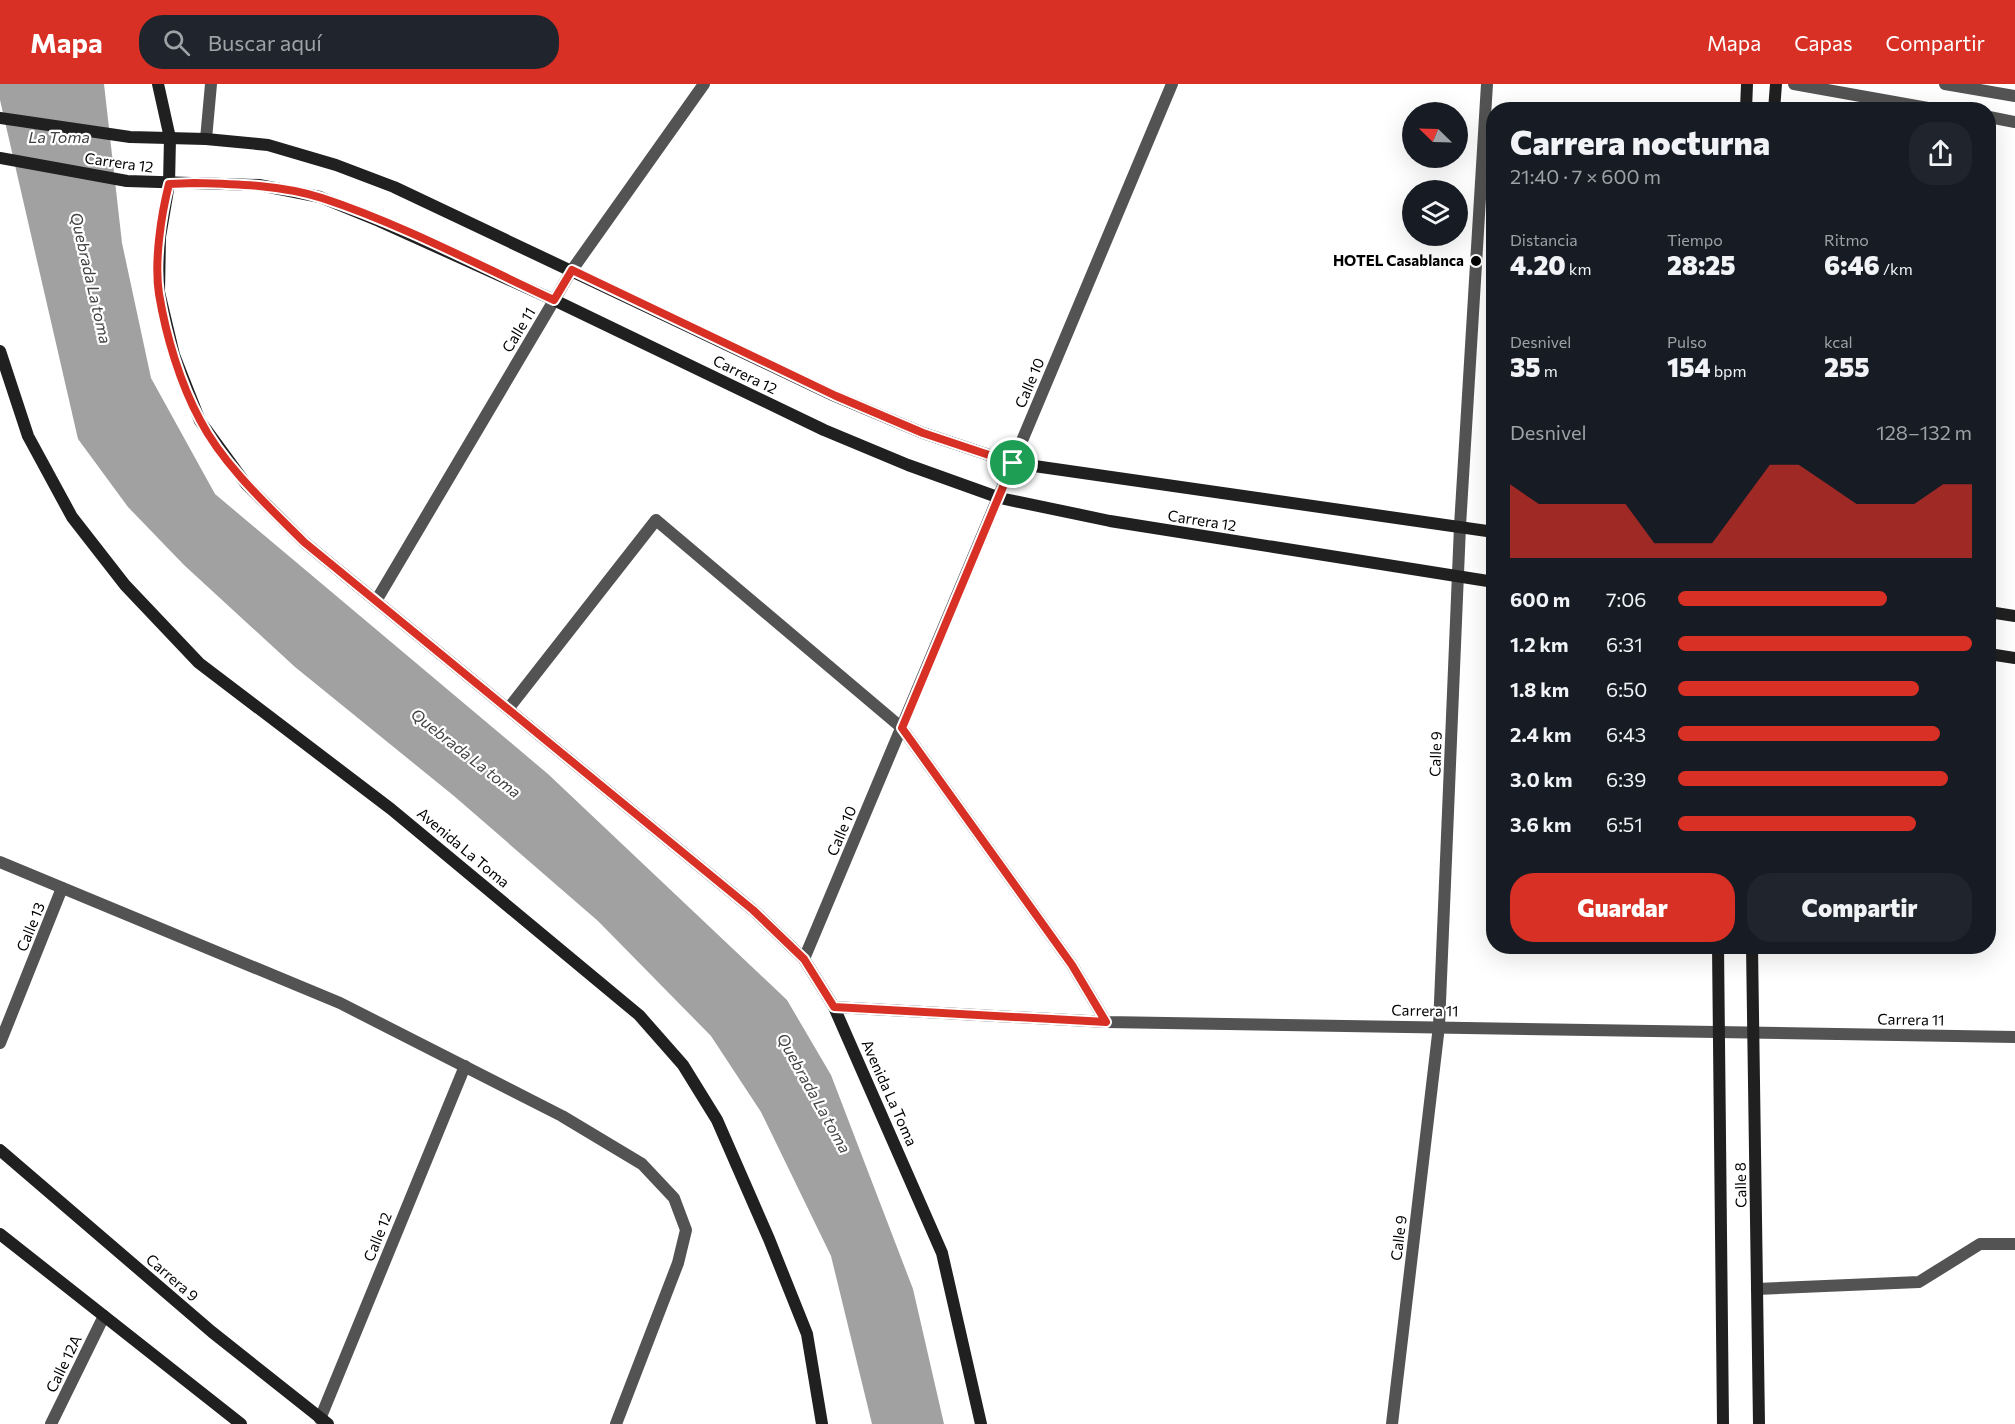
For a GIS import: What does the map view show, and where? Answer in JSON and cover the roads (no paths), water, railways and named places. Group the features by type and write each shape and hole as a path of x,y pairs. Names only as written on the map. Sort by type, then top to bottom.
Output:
{"main road":[{"name":"Avenida La Toma","path":"158,84 170,138 169,184 160,237 159,292 174,355 200,421 246,484 304,542 753,910 804,959 834,1007 942,1253 981,1424"},
{"path":"1746,102 1747,84"},
{"path":"1775,102 1776,84"},
{"name":"Carrera 12","path":"0,118 130,137 206,139 268,145 336,165 394,187 836,396 923,433 1013,463 1486,531"},
{"name":"Carrera 12","path":"0,158 127,181 260,185 320,197 379,221 554,300 824,430 908,465 1000,498 1110,521 1486,581"},
{"name":"Avenida La Toma","path":"0,351 28,436 72,518 125,585 190,654 391,808 621,999 639,1015 683,1065 717,1120 769,1239 802,1323 822,1424"},
{"path":"1996,613 2015,616"},
{"path":"1996,655 2015,658"},
{"name":"Calle 8","path":"1718,954 1722,1424"},
{"name":"Calle 8","path":"1752,954 1759,1424"},
{"name":"Carrera 9","path":"0,1150 212,1332 324,1421"},
{"path":"0,1234 242,1424"}],"street":[{"path":"206,139 212,84"},
{"name":"Calle 11","path":"376,601 572,270 704,84"},
{"name":"Calle 10","path":"804,959 1000,498 1172,84"},
{"name":"Calle 9","path":"1392,1424 1439,1026 1460,526 1487,84"},
{"path":"1794,84 1894,102"},
{"path":"1945,84 2015,96"},
{"path":"1996,118 2015,122"},
{"path":"508,709 656,520 902,728 1072,965 1106,1022"},
{"path":"0,862 340,1003 562,1116 642,1164 674,1198 686,1230 678,1263 616,1424"},
{"name":"Calle 13","path":"0,1043 62,888"},
{"name":"Carrera 11","path":"834,1007 1106,1022 2015,1037"},
{"name":"Calle 12","path":"324,1421 465,1066"},
{"path":"1757,1289 1919,1282 1980,1244 2015,1244"},
{"name":"Calle 12A","path":"51,1424 104,1316"}],"water":[{"name":"La Toma","path":"0,84 104,84 122,243 151,378 215,494 548,774 787,1000 831,1075 913,1289 944,1424 872,1424 831,1256 761,1112 711,1036 598,921 454,796 295,667 184,565 128,507 78,439 0,100"}],"place":[{"name":"HOTEL Casablanca","path":"1476,261"}],"water label":[{"name":"Quebrada La toma","path":"91,278"},
{"name":"Quebrada La toma","path":"466,753"},
{"name":"Quebrada La toma","path":"814,1093"}]}
